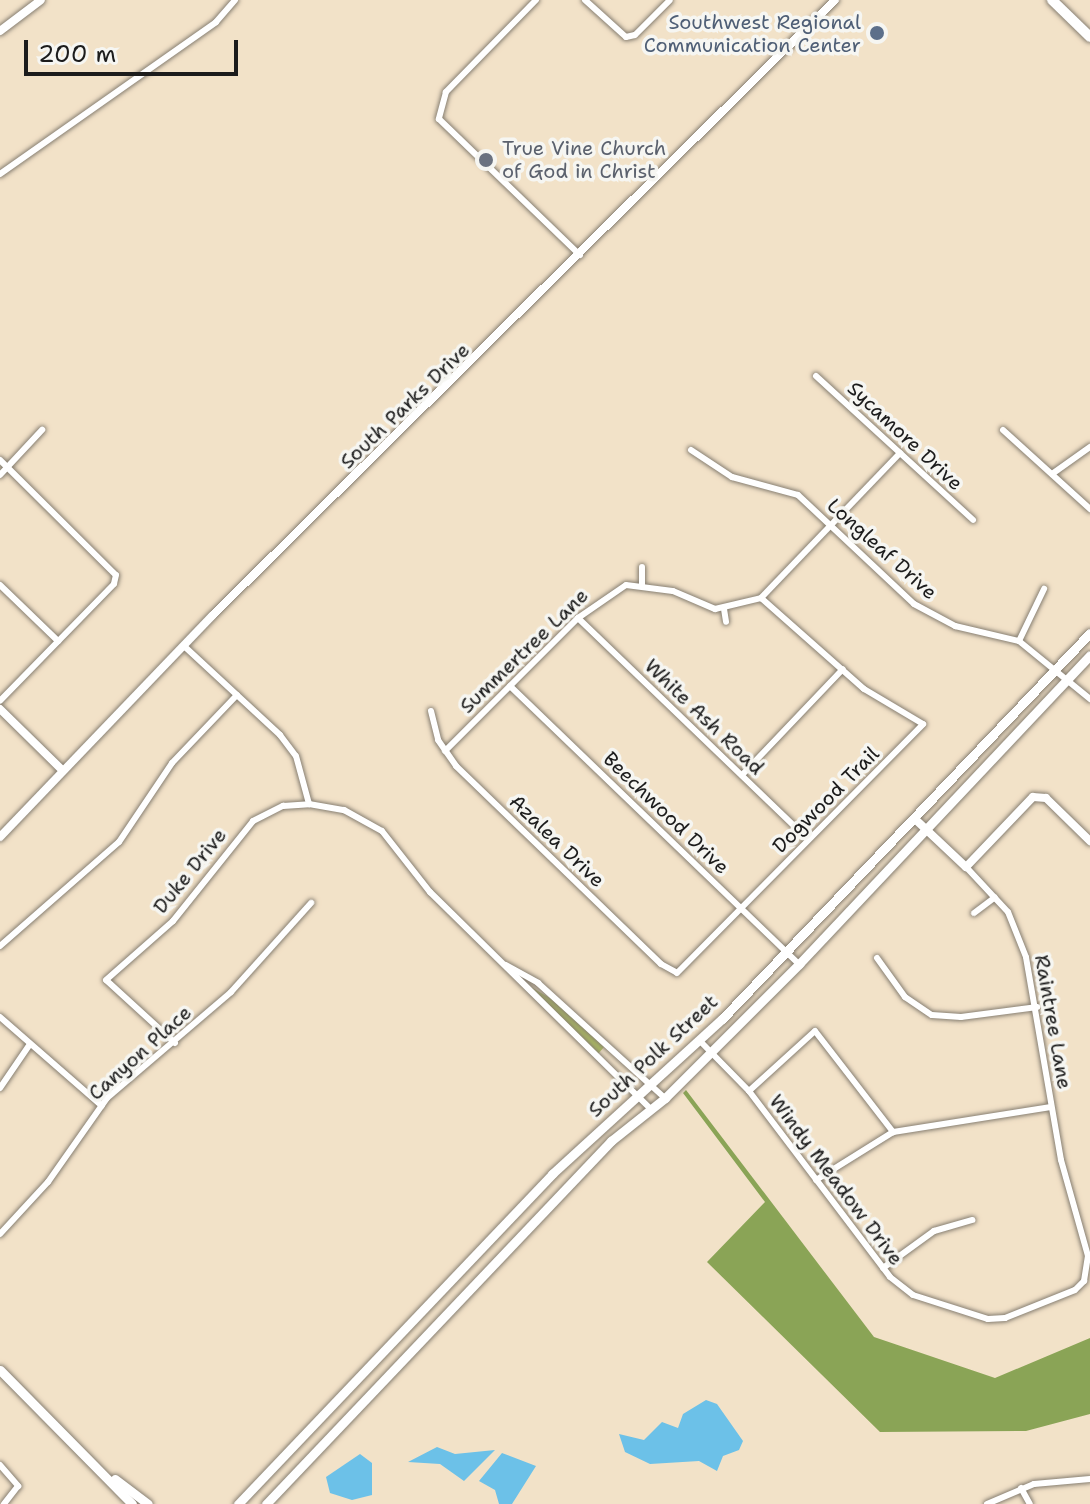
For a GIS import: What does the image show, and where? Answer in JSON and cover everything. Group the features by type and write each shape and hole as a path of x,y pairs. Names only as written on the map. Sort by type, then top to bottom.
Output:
{"main road":[{"path":"1052,0 1090,37"},
{"name":"South Polk Street","path":"238,1504 548,1178 700,1041 1090,633"},
{"name":"South Polk Street","path":"266,1504 611,1141 665,1098 799,964 1090,655"},
{"path":"0,1370 108,1476 132,1504"},
{"path":"108,1476 148,1504"}],"street":[{"path":"0,31 41,0"},
{"path":"0,174 231,9 235,0"},
{"path":"536,0 446,92 439,119 580,255"},
{"path":"585,0 626,37 635,35 670,0"},
{"name":"South Parks Drive","path":"0,837 184,646 835,0"},
{"name":"Sycamore Drive","path":"816,376 973,520"},
{"path":"0,475 42,430"},
{"path":"1003,430 1090,509"},
{"path":"1052,474 1090,447"},
{"name":"Longleaf Drive","path":"691,450 732,477 798,495 926,612 955,626 1019,641 1057,668 1090,699"},
{"path":"642,567 642,585 724,609 761,598 900,453"},
{"path":"0,460 116,575 114,584 0,701"},
{"path":"0,585 58,641"},
{"name":"Summertree Lane","path":"445,751 600,599 626,585 642,585"},
{"path":"1019,641 1044,589"},
{"path":"742,775 843,669 761,598"},
{"path":"724,609 726,622"},
{"name":"White Ash Road","path":"578,618 808,839"},
{"path":"184,646 296,756 309,804 344,810 382,831 430,892 651,1109"},
{"name":"Dogwood Trail","path":"682,968 923,724 864,689 843,669"},
{"name":"Beechwood Drive","path":"510,686 799,964"},
{"path":"0,946 119,842 172,763 237,695"},
{"path":"0,709 63,771"},
{"name":"Azalea Drive","path":"431,711 445,751 661,964 677,973 682,968"},
{"path":"966,867 1033,797 1046,798 1090,841"},
{"name":"Duke Drive","path":"175,1043 106,980 173,921 253,821 283,806 309,804"},
{"name":"Raintree Lane","path":"915,819 995,897 1015,925 1037,1007 1051,1107 1089,1268"},
{"path":"974,913 995,897"},
{"name":"Canyon Place","path":"0,1234 48,1182 102,1106 231,992 311,903"},
{"path":"877,958 905,997 932,1015 961,1017 1037,1007"},
{"path":"500,962 538,983 665,1098"},
{"path":"0,1017 102,1106"},
{"path":"749,1091 815,1031 893,1132"},
{"name":"Windy Meadow Drive","path":"700,1041 749,1091 883,1268 913,1295 988,1319 1054,1301 1084,1281 1089,1268"},
{"path":"0,1088 30,1044"},
{"path":"601,1061 612,1049"},
{"path":"816,1180 893,1132 1051,1107"},
{"path":"883,1268 934,1231 972,1220"},
{"path":"0,1465 18,1486 4,1504"},
{"path":"987,1504 1021,1488 1090,1479"},
{"path":"1021,1488 1030,1504"}],"green space":[{"path":"531,987 555,1001 604,1047 598,1054"},
{"path":"686,1090 874,1337 995,1378 1090,1338 1090,1414 1026,1431 880,1432 707,1262 765,1202 683,1093"}],"water":[{"path":"706,1400 717,1404 743,1441 739,1450 723,1456 717,1471 699,1461 650,1464 625,1452 619,1434 644,1440 662,1422 678,1428 683,1414"},
{"path":"437,1447 455,1454 495,1450 464,1481 440,1464 408,1462"},
{"path":"502,1453 536,1466 512,1504 499,1504 495,1490 479,1481"},
{"path":"360,1454 372,1463 372,1495 352,1500 330,1493 326,1477"}],"place":[{"name":"Southwest Regional Communication Center","path":"877,33"},
{"name":"True Vine Church of God in Christ","path":"486,160"}]}
